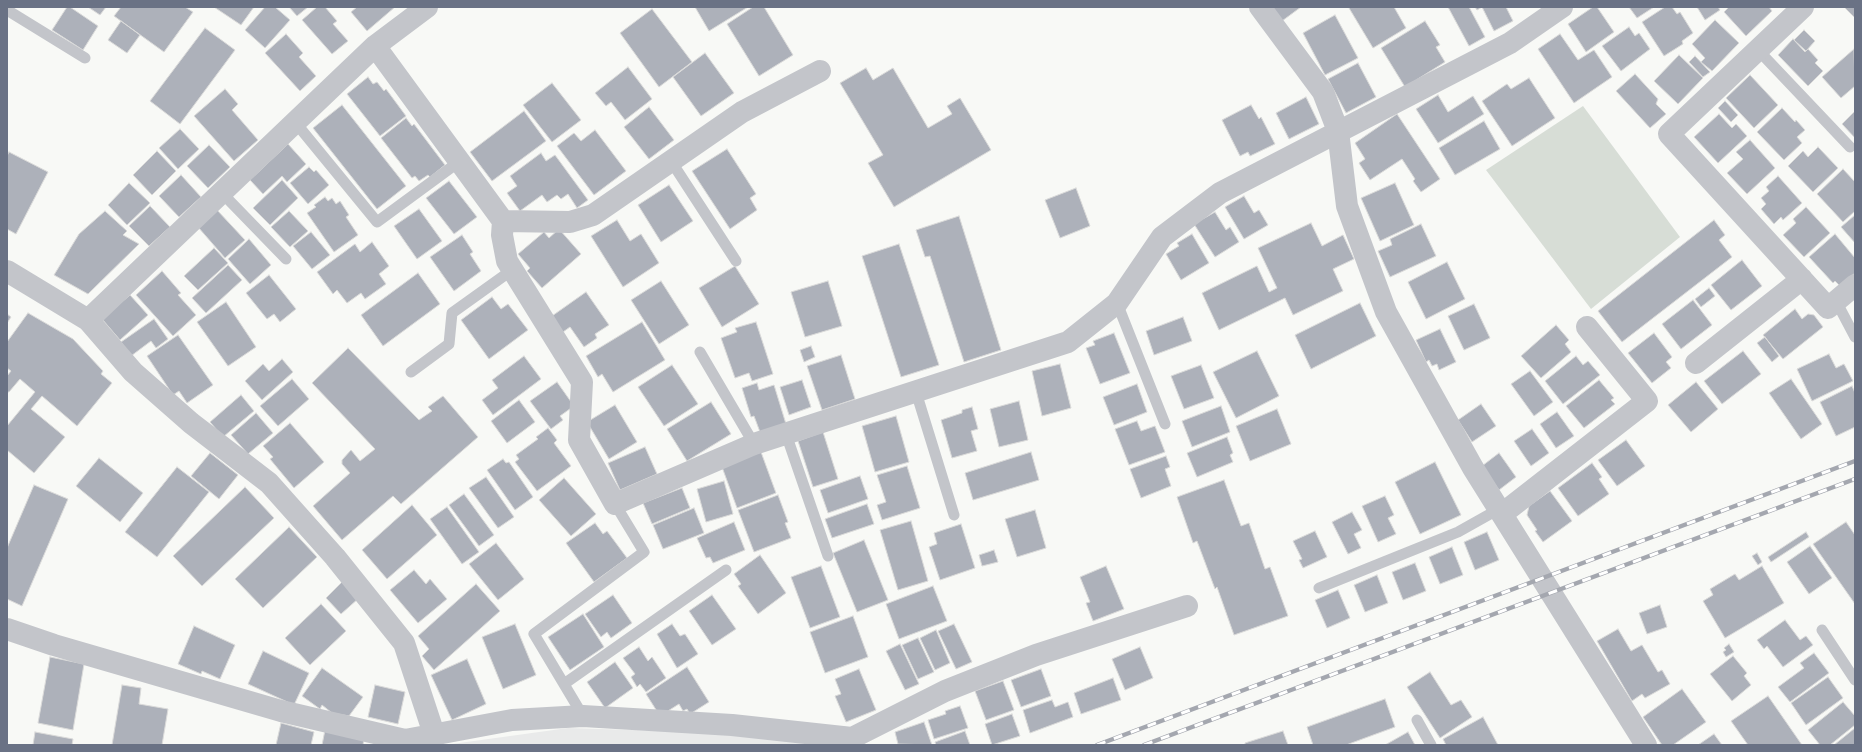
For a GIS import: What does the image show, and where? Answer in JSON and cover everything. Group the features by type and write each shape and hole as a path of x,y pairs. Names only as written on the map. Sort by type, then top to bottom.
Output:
{"street":[{"path":"1260,7 1322,92 1338,131 1347,206 1386,312 1473,468 1646,745"},
{"path":"375,46 503,220 502,235 507,261 582,382 579,440 615,504 754,444 1068,342 1117,303 1162,237 1220,193 1510,43 1562,7"},
{"path":"1803,7 1670,134 1828,308 1855,285"},
{"path":"88,320 375,46 423,8"},
{"path":"503,220 570,222 593,215 742,112 820,71"},
{"path":"7,271 88,320 133,372 191,423 269,483 335,557 404,643 434,734"},
{"path":"1696,363 1802,279"},
{"path":"1500,511 1647,401 1587,327"},
{"path":"7,629 62,647 289,712 404,740 512,720 583,716 732,725 852,738 945,690 1036,655 1187,606"}],"lane":[{"path":"7,10 85,58"},
{"path":"1758,50 1850,147"},
{"path":"295,122 377,222 460,161"},
{"path":"671,161 736,261"},
{"path":"222,192 286,259"},
{"path":"411,372 449,344 452,313 512,270"},
{"path":"1836,301 1855,337"},
{"path":"1117,303 1165,424"},
{"path":"700,352 754,444"},
{"path":"916,392 954,515"},
{"path":"786,434 828,556"},
{"path":"583,716 534,634 644,552 615,504"},
{"path":"1319,588 1458,532 1500,511"},
{"path":"564,684 726,570"},
{"path":"1822,630 1855,680"},
{"path":"1417,720 1431,745"}],"shaded area":[{"path":"1583,106 1680,237 1591,309 1486,170"},
{"path":"568,728 735,733 822,745 445,745"}],"building":[{"path":"67,7 70,7 98,26 83,50 52,30"},
{"path":"88,7 106,7 100,15"},
{"path":"121,7 185,7 193,12 164,52 114,16"},
{"path":"214,7 254,7 241,25"},
{"path":"265,7 275,7 290,20 265,48 245,30"},
{"path":"289,7 308,7 297,16"},
{"path":"317,7 325,7 337,21 333,24 348,41 332,54 302,20"},
{"path":"357,7 395,7 367,31 351,12"},
{"path":"695,7 748,7 709,31"},
{"path":"753,7 764,7 793,55 759,76 727,24"},
{"path":"1271,7 1301,7 1282,21"},
{"path":"1394,7 1406,28 1373,48 1349,8"},
{"path":"1448,7 1469,7 1485,37 1469,46"},
{"path":"1475,7 1482,7 1477,10"},
{"path":"1482,7 1506,7 1513,21 1494,31"},
{"path":"1593,7 1597,7 1614,32 1586,52 1568,24"},
{"path":"1629,7 1654,7 1637,18"},
{"path":"1665,7 1672,7 1677,14 1680,12 1693,33 1682,41 1683,44 1664,56 1642,22"},
{"path":"1697,7 1718,7 1720,10 1705,20"},
{"path":"1729,7 1769,7 1772,11 1746,36 1724,12"},
{"path":"1844,7 1855,7 1855,18"},
{"path":"652,9 692,62 659,87 620,33"},
{"path":"1335,15 1358,58 1325,75 1303,33"},
{"path":"1715,20 1739,43 1712,71 1701,62 1705,58 1692,44"},
{"path":"121,21 140,35 127,53 108,40"},
{"path":"1425,21 1440,45 1436,47 1445,62 1405,87 1381,48"},
{"path":"1629,27 1635,36 1639,33 1650,49 1621,71 1602,46"},
{"path":"205,28 235,50 180,124 150,101"},
{"path":"1804,30 1815,41 1806,51 1794,40"},
{"path":"286,34 303,53 299,57 316,76 300,91 265,53"},
{"path":"1560,34 1578,60 1594,50 1612,77 1574,103 1538,49"},
{"path":"1793,39 1805,52 1808,49 1818,60 1815,63 1823,71 1808,86 1778,55"},
{"path":"1854,49 1855,86 1841,98 1822,77"},
{"path":"705,53 734,93 701,116 673,77"},
{"path":"1679,55 1703,78 1678,104 1654,81"},
{"path":"1695,56 1710,72 1703,77 1689,62"},
{"path":"1358,63 1376,97 1346,113 1328,79"},
{"path":"628,67 652,99 625,120 611,102 606,106 595,93"},
{"path":"866,68 873,80 893,68 928,128 952,114 947,106 960,98 991,150 894,207 868,163 883,155 840,83"},
{"path":"1635,74 1658,99 1656,104 1666,114 1650,128 1616,91"},
{"path":"1750,75 1778,105 1754,128 1726,98"},
{"path":"368,77 373,84 377,82 384,91 386,89 406,116 380,136 347,94"},
{"path":"1529,78 1555,118 1512,146 1482,101 1507,84 1511,89"},
{"path":"552,83 581,120 552,142 523,105"},
{"path":"225,89 238,104 232,110 258,140 234,161 194,116"},
{"path":"1438,95 1448,112 1473,96 1484,114 1438,143 1416,109"},
{"path":"1306,97 1319,124 1289,139 1276,113"},
{"path":"1725,101 1738,115 1731,122 1718,108"},
{"path":"342,105 406,186 377,209 313,128"},
{"path":"1251,105 1259,119 1261,117 1275,144 1250,156 1248,152 1240,156 1222,120"},
{"path":"649,107 674,140 649,159 624,127"},
{"path":"1782,108 1805,130 1797,137 1802,143 1784,160 1757,132"},
{"path":"524,111 546,141 492,181 470,152"},
{"path":"1855,111 1855,138 1842,124"},
{"path":"1397,114 1440,179 1421,192 1413,181 1415,179 1402,159 1370,180 1359,163 1365,159 1355,143"},
{"path":"1719,114 1732,128 1736,124 1747,136 1718,163 1694,137"},
{"path":"406,118 412,126 414,124 445,165 430,177 428,175 419,181 415,176 412,178 381,138"},
{"path":"1484,121 1500,149 1455,175 1439,148"},
{"path":"180,129 199,149 178,169 159,148"},
{"path":"595,130 626,171 594,195 557,146 574,133 581,141"},
{"path":"1750,140 1775,168 1747,194 1727,173 1743,159 1736,152"},
{"path":"288,144 306,164 287,182 282,176 263,194 250,180"},
{"path":"209,145 230,167 208,188 187,166"},
{"path":"1818,147 1838,168 1813,192 1788,166 1803,151 1808,157"},
{"path":"727,149 756,194 750,198 757,210 730,229 692,171"},
{"path":"157,151 176,171 152,195 133,175"},
{"path":"9,152 48,172 16,234 7,229 7,156"},
{"path":"541,153 546,161 555,155 588,200 577,208 568,194 561,199 557,195 547,202 542,195 520,211 507,193 517,186 510,176"},
{"path":"309,167 314,172 316,170 329,185 308,204 290,183"},
{"path":"1843,169 1855,182 1855,211 1843,222 1817,194"},
{"path":"181,175 201,197 179,217 159,196"},
{"path":"1778,176 1802,203 1783,220 1781,217 1774,224 1761,209 1766,204 1761,198 1769,191 1766,187"},
{"path":"282,180 298,198 270,225 253,208"},
{"path":"449,181 477,217 454,234 426,198"},
{"path":"129,183 150,203 127,225 108,205"},
{"path":"1395,183 1414,225 1380,241 1361,198"},
{"path":"669,185 693,221 661,242 638,205"},
{"path":"1076,188 1090,226 1060,238 1045,200"},
{"path":"1244,196 1254,213 1259,210 1268,225 1244,239 1225,207"},
{"path":"325,197 328,201 332,198 336,204 340,201 349,215 346,217 358,235 334,252 307,213 316,207 314,205"},
{"path":"150,206 170,227 149,246 129,226"},
{"path":"1806,207 1830,233 1804,257 1783,235 1796,223 1793,219"},
{"path":"419,209 442,241 417,259 394,226"},
{"path":"217,210 245,240 225,258 198,227"},
{"path":"105,211 127,231 123,235 139,244 88,294 54,275 79,234"},
{"path":"289,211 308,231 290,247 271,227"},
{"path":"1215,212 1226,230 1230,227 1239,242 1215,257 1194,224"},
{"path":"1855,215 1855,243 1841,227"},
{"path":"959,216 1001,350 964,362 930,256 925,257 916,230"},
{"path":"617,220 630,241 641,234 659,263 623,287 591,236"},
{"path":"1714,220 1725,235 1719,240 1732,257 1622,342 1598,311"},
{"path":"1311,223 1322,246 1343,235 1354,259 1333,269 1343,291 1293,315 1285,298 1219,330 1202,293 1257,266 1269,292 1277,288 1258,248"},
{"path":"1421,224 1436,256 1390,277 1378,251 1392,245 1390,239"},
{"path":"559,229 581,254 542,288 527,271 530,268 518,254 544,232 549,238"},
{"path":"311,232 330,255 312,269 293,246"},
{"path":"1192,234 1209,263 1181,280 1166,254 1179,246 1177,243"},
{"path":"1835,234 1855,258 1855,273 1840,286 1835,281 1833,283 1809,257"},
{"path":"462,235 473,252 470,254 481,271 454,291 430,257"},
{"path":"249,239 271,265 250,284 228,259"},
{"path":"372,242 389,266 379,274 386,284 365,299 361,293 347,303 337,290 333,294 317,272 355,244 360,252"},
{"path":"899,244 939,365 901,377 862,256"},
{"path":"214,248 228,263 198,290 184,276"},
{"path":"1742,260 1762,286 1731,310 1711,285"},
{"path":"1447,262 1465,299 1426,319 1408,282"},
{"path":"228,265 242,280 206,313 192,298"},
{"path":"735,266 759,304 722,327 699,288"},
{"path":"162,271 181,293 178,295 196,315 173,336 136,295"},
{"path":"418,273 440,304 383,346 361,315"},
{"path":"269,275 296,309 280,322 274,314 267,319 246,293"},
{"path":"661,281 689,325 659,344 631,300"},
{"path":"828,281 842,326 805,337 791,292"},
{"path":"1709,288 1715,296 1701,307 1695,299"},
{"path":"586,292 609,325 595,334 597,338 584,347 570,327 563,332 552,316"},
{"path":"130,295 148,315 120,340 102,319"},
{"path":"492,297 501,309 508,304 528,330 489,359 461,320"},
{"path":"1693,300 1712,325 1681,349 1662,324"},
{"path":"226,302 256,347 228,366 197,322"},
{"path":"1360,303 1376,336 1311,369 1295,335"},
{"path":"1474,304 1490,338 1464,350 1448,316"},
{"path":"1795,309 1802,319 1808,314 1814,315 1823,327 1783,359 1763,335"},
{"path":"28,313 73,339 103,371 101,374 112,383 77,426 42,396 31,409 65,437 34,473 7,450 7,426 35,392 20,379 9,392 7,392 7,376 11,371 7,368 7,342"},
{"path":"7,314 11,317 7,323"},
{"path":"1183,317 1192,341 1154,355 1146,331"},
{"path":"154,319 168,339 156,348 151,341 131,356 121,342"},
{"path":"642,322 665,360 613,392 602,374 598,377 586,356"},
{"path":"756,322 773,374 752,381 749,373 735,378 721,338 737,332 735,328"},
{"path":"1556,325 1569,340 1565,344 1571,352 1541,378 1521,356"},
{"path":"1440,329 1456,362 1439,370 1437,364 1432,366 1429,360 1426,362 1416,340"},
{"path":"1114,333 1130,373 1100,384 1086,348 1095,345 1093,341"},
{"path":"1654,333 1672,357 1666,362 1671,368 1652,383 1628,353"},
{"path":"178,335 213,385 187,403 179,391 173,395 147,356"},
{"path":"1765,337 1779,356 1772,362 1757,343"},
{"path":"811,346 815,357 804,362 800,350"},
{"path":"348,348 419,420 432,411 428,407 443,396 478,437 401,504 393,496 342,540 313,506 350,473 342,464 342,460 351,450 360,461 375,449 312,383"},
{"path":"1257,351 1279,396 1236,418 1213,372"},
{"path":"1743,351 1761,374 1722,404 1704,381"},
{"path":"1829,354 1836,368 1844,364 1853,381 1812,401 1797,369"},
{"path":"841,355 855,399 822,410 807,366"},
{"path":"524,356 541,379 493,415 482,400 498,388 492,380"},
{"path":"1576,356 1583,365 1588,361 1600,375 1563,404 1545,381"},
{"path":"282,359 293,372 262,400 245,381 263,364 269,371"},
{"path":"1060,364 1071,408 1042,416 1032,371"},
{"path":"672,365 698,404 664,426 638,387"},
{"path":"1201,365 1214,398 1184,409 1171,376"},
{"path":"1530,371 1553,402 1534,416 1511,384"},
{"path":"292,379 309,399 278,426 260,406"},
{"path":"1791,379 1822,424 1801,439 1769,393"},
{"path":"802,380 811,407 789,415 780,387"},
{"path":"1599,380 1614,398 1611,400 1615,404 1584,428 1566,406"},
{"path":"557,382 574,406 560,416 563,420 551,429 530,401"},
{"path":"1696,382 1718,409 1691,432 1668,405"},
{"path":"757,383 759,390 774,385 786,424 760,432 754,416 751,417 742,388"},
{"path":"1137,384 1147,412 1114,425 1103,397"},
{"path":"1852,386 1855,393 1855,427 1836,436 1820,402"},
{"path":"241,395 254,411 223,437 210,422"},
{"path":"519,400 535,422 507,443 491,421"},
{"path":"1019,401 1028,440 999,447 990,409"},
{"path":"711,402 731,434 687,461 667,429"},
{"path":"1481,404 1496,426 1472,442 1458,420"},
{"path":"615,405 637,442 609,459 587,422"},
{"path":"1221,406 1230,432 1192,447 1182,421"},
{"path":"972,407 978,429 971,431 977,451 952,458 941,420 962,413 962,410"},
{"path":"1277,409 1291,444 1250,461 1236,426"},
{"path":"1557,412 1574,436 1556,448 1540,424"},
{"path":"256,413 273,433 248,454 231,435"},
{"path":"896,416 909,462 875,472 862,426"},
{"path":"1137,421 1141,431 1155,426 1165,452 1129,465 1115,429"},
{"path":"290,423 324,462 294,488 270,459 273,457 263,446"},
{"path":"548,428 557,440 554,443 571,466 537,491 515,462 519,459 516,455 538,439 536,437"},
{"path":"1532,429 1549,453 1531,466 1514,441"},
{"path":"823,432 838,479 813,487 798,441"},
{"path":"1227,437 1233,453 1230,455 1233,462 1197,477 1187,453"},
{"path":"1626,440 1645,466 1617,486 1598,460"},
{"path":"645,447 657,474 620,490 608,463"},
{"path":"761,452 776,493 737,508 722,467"},
{"path":"1031,452 1039,480 973,500 965,473"},
{"path":"210,453 238,475 219,499 191,476"},
{"path":"1499,453 1516,477 1499,490 1482,466"},
{"path":"1166,456 1170,467 1165,469 1171,486 1141,498 1130,469"},
{"path":"99,458 143,493 120,522 76,486"},
{"path":"503,459 506,463 509,462 533,497 515,510 487,470"},
{"path":"1435,462 1461,515 1420,534 1395,482"},
{"path":"1592,463 1602,477 1599,479 1609,494 1578,516 1558,488"},
{"path":"907,466 920,508 882,520 877,505 886,502 877,475"},
{"path":"177,467 209,492 157,557 125,532"},
{"path":"860,476 868,499 828,513 820,490"},
{"path":"486,477 514,517 498,528 469,488"},
{"path":"564,478 596,514 571,536 539,500"},
{"path":"1224,480 1241,526 1249,523 1265,569 1270,567 1288,616 1234,635 1217,587 1215,589 1197,541 1193,543 1177,497"},
{"path":"724,481 733,514 706,522 697,489"},
{"path":"34,485 68,499 22,606 7,599 7,548"},
{"path":"245,487 274,518 202,586 173,556"},
{"path":"682,488 690,508 652,524 643,503"},
{"path":"1550,491 1572,521 1543,542 1535,531 1537,530 1527,515 1529,506"},
{"path":"464,494 494,535 479,546 449,505"},
{"path":"778,495 788,522 785,523 791,538 754,552 738,510"},
{"path":"1385,496 1394,515 1388,518 1396,534 1378,542 1362,506"},
{"path":"867,504 874,524 832,538 825,519"},
{"path":"412,505 437,535 387,579 362,550"},
{"path":"447,507 479,552 462,564 430,519"},
{"path":"694,508 704,533 663,549 653,525"},
{"path":"1035,510 1046,548 1017,557 1005,519"},
{"path":"1352,512 1362,530 1354,534 1361,548 1348,554 1332,522"},
{"path":"911,521 928,581 898,590 880,530"},
{"path":"734,522 745,550 713,563 710,557 706,558 697,538"},
{"path":"1846,522 1855,535 1855,604 1813,544"},
{"path":"595,523 603,534 607,531 627,558 594,582 566,543"},
{"path":"961,524 975,568 940,580 929,547 937,544 934,533"},
{"path":"289,527 317,557 263,608 235,579"},
{"path":"1315,531 1327,557 1303,568 1299,560 1302,559 1293,541"},
{"path":"1487,532 1499,560 1475,570 1464,542"},
{"path":"1806,532 1809,537 1771,562 1768,557"},
{"path":"864,540 888,600 857,612 833,553"},
{"path":"496,543 524,579 498,600 469,564"},
{"path":"1810,546 1832,578 1809,594 1787,562"},
{"path":"1452,547 1463,575 1440,584 1429,557"},
{"path":"994,550 998,562 982,566 979,555"},
{"path":"1757,553 1762,562 1758,565 1752,556"},
{"path":"760,555 786,593 758,614 738,586 741,584 734,574"},
{"path":"1415,563 1426,591 1403,600 1392,572"},
{"path":"821,566 840,617 810,628 791,577"},
{"path":"1106,566 1124,609 1093,621 1086,603 1090,602 1080,577"},
{"path":"1762,566 1784,603 1725,638 1703,601 1713,595 1710,589 1735,574 1739,580"},
{"path":"414,570 426,584 430,579 447,599 418,623 390,590"},
{"path":"1377,575 1388,603 1365,612 1354,585"},
{"path":"343,581 359,598 341,614 326,598"},
{"path":"476,584 500,611 434,670 422,656 429,649 418,636"},
{"path":"933,586 947,621 899,639 886,604"},
{"path":"1338,590 1350,618 1327,628 1315,600"},
{"path":"613,595 632,623 611,638 607,632 601,637 585,614"},
{"path":"712,595 736,629 712,645 689,611"},
{"path":"321,604 346,631 310,665 285,638"},
{"path":"1660,605 1667,627 1647,634 1639,613"},
{"path":"583,614 604,647 570,670 548,637"},
{"path":"853,616 868,657 825,673 810,632"},
{"path":"1785,620 1800,640 1806,636 1813,645 1783,667 1767,646 1764,649 1757,640"},
{"path":"515,624 536,675 503,689 482,637"},
{"path":"672,624 680,636 685,634 698,654 677,668 657,634"},
{"path":"954,624 972,662 956,669 938,631"},
{"path":"194,626 235,645 220,679 202,671 201,674 178,664"},
{"path":"1618,629 1631,651 1642,645 1658,672 1662,670 1670,684 1645,698 1642,694 1632,701 1597,641"},
{"path":"936,630 950,663 935,670 920,638"},
{"path":"918,638 934,672 918,679 902,645"},
{"path":"900,644 919,684 905,690 886,651"},
{"path":"1729,644 1734,652 1726,657 1723,652 1726,650 1724,648"},
{"path":"639,647 648,661 652,657 666,678 646,692 640,684 637,687 631,677 635,674 623,658"},
{"path":"1140,647 1153,678 1125,690 1112,659"},
{"path":"263,651 309,673 294,705 248,684"},
{"path":"1814,653 1829,673 1790,702 1778,687 1804,668 1800,663"},
{"path":"1733,656 1747,673 1744,676 1751,685 1732,701 1710,674"},
{"path":"50,657 84,664 73,730 38,723"},
{"path":"467,659 486,704 452,720 431,675"},
{"path":"615,662 633,688 605,708 587,682"},
{"path":"687,667 709,702 690,714 687,709 683,711 679,704 660,716 646,694"},
{"path":"322,668 363,697 349,716 332,713 322,705 320,709 302,696"},
{"path":"859,669 876,710 846,722 835,696 841,694 835,679"},
{"path":"1041,669 1051,696 1021,707 1011,680"},
{"path":"1430,672 1451,705 1461,700 1472,717 1440,738 1407,687"},
{"path":"1828,677 1843,698 1806,725 1791,703"},
{"path":"1113,678 1121,700 1081,714 1074,693"},
{"path":"1003,681 1014,710 986,720 975,691"},
{"path":"122,685 141,688 139,704 168,709 162,745 112,745"},
{"path":"375,685 405,692 398,724 368,717"},
{"path":"1682,689 1706,722 1673,745 1662,745 1643,717"},
{"path":"1768,696 1802,745 1748,745 1731,721"},
{"path":"1385,699 1395,727 1346,745 1313,745 1307,727"},
{"path":"1052,700 1055,707 1068,702 1073,717 1030,733 1023,710"},
{"path":"1843,702 1855,716 1855,725 1830,745 1820,745 1808,730"},
{"path":"960,706 968,728 934,739 928,720 946,714 945,711"},
{"path":"1012,714 1020,736 992,745 985,724"},
{"path":"1483,717 1498,745 1446,745 1443,739"},
{"path":"924,722 932,745 898,744 895,732"},
{"path":"281,723 314,732 311,745 276,745"},
{"path":"1855,728 1855,745 1834,745"},
{"path":"325,730 364,739 363,745 322,745"},
{"path":"965,731 970,745 936,745 935,742"},
{"path":"1283,731 1288,745 1245,745 1245,743"},
{"path":"35,732 73,739 72,745 33,745"},
{"path":"1408,732 1415,745 1385,745"},
{"path":"1714,734 1722,745 1698,745"}],"railway":[{"path":"1097,745 1855,461"},
{"path":"1144,745 1855,479"}]}
